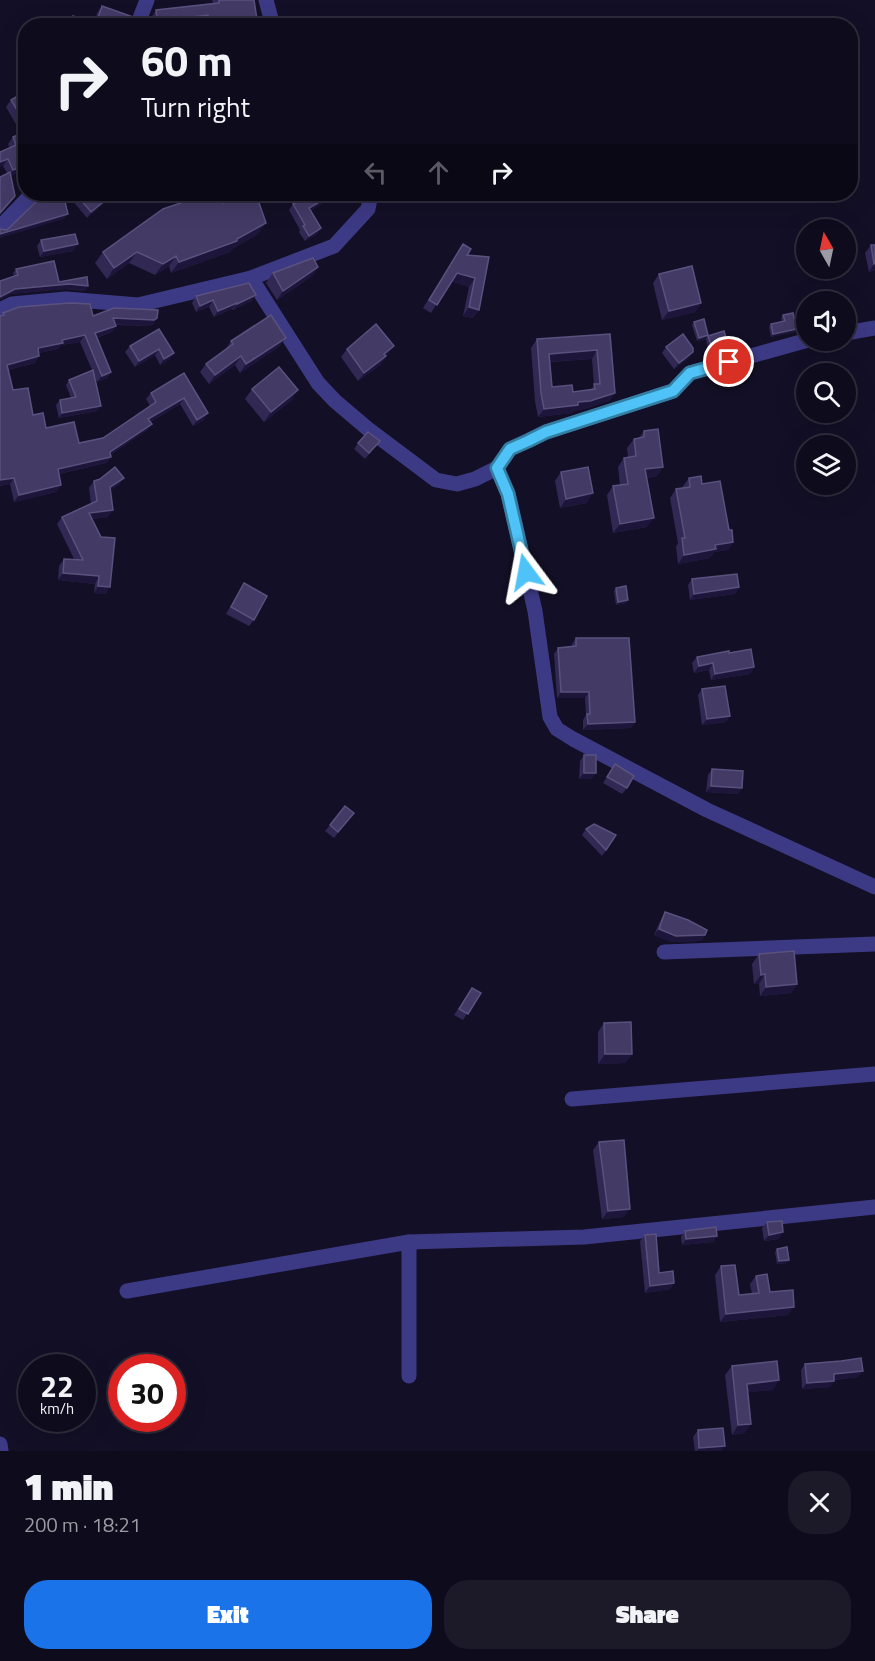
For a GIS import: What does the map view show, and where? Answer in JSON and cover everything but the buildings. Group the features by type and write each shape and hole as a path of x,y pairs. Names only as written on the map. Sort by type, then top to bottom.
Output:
{"street":[{"path":"139,18 147,0"},
{"path":"266,0 271,18"},
{"path":"0,227 25,201"},
{"path":"0,310 12,304 66,300 138,305 251,278 334,246 368,209 370,201"},
{"path":"251,278 318,382 335,401 436,480 457,484 475,479 497,468 510,449 546,432 673,391 690,373 796,343"},
{"path":"856,331 875,328"},
{"path":"497,468 510,504 535,611 550,717 557,729 707,810 875,887"},
{"path":"664,952 875,944"},
{"path":"572,1100 875,1074"},
{"path":"127,1291 409,1242 584,1237 875,1207"},
{"path":"409,1242 409,1376"},
{"path":"0,1444 1,1451"}],"route":[{"path":"526,572 508,494 497,468 510,449 546,432 673,391 690,373 729,362"}]}
